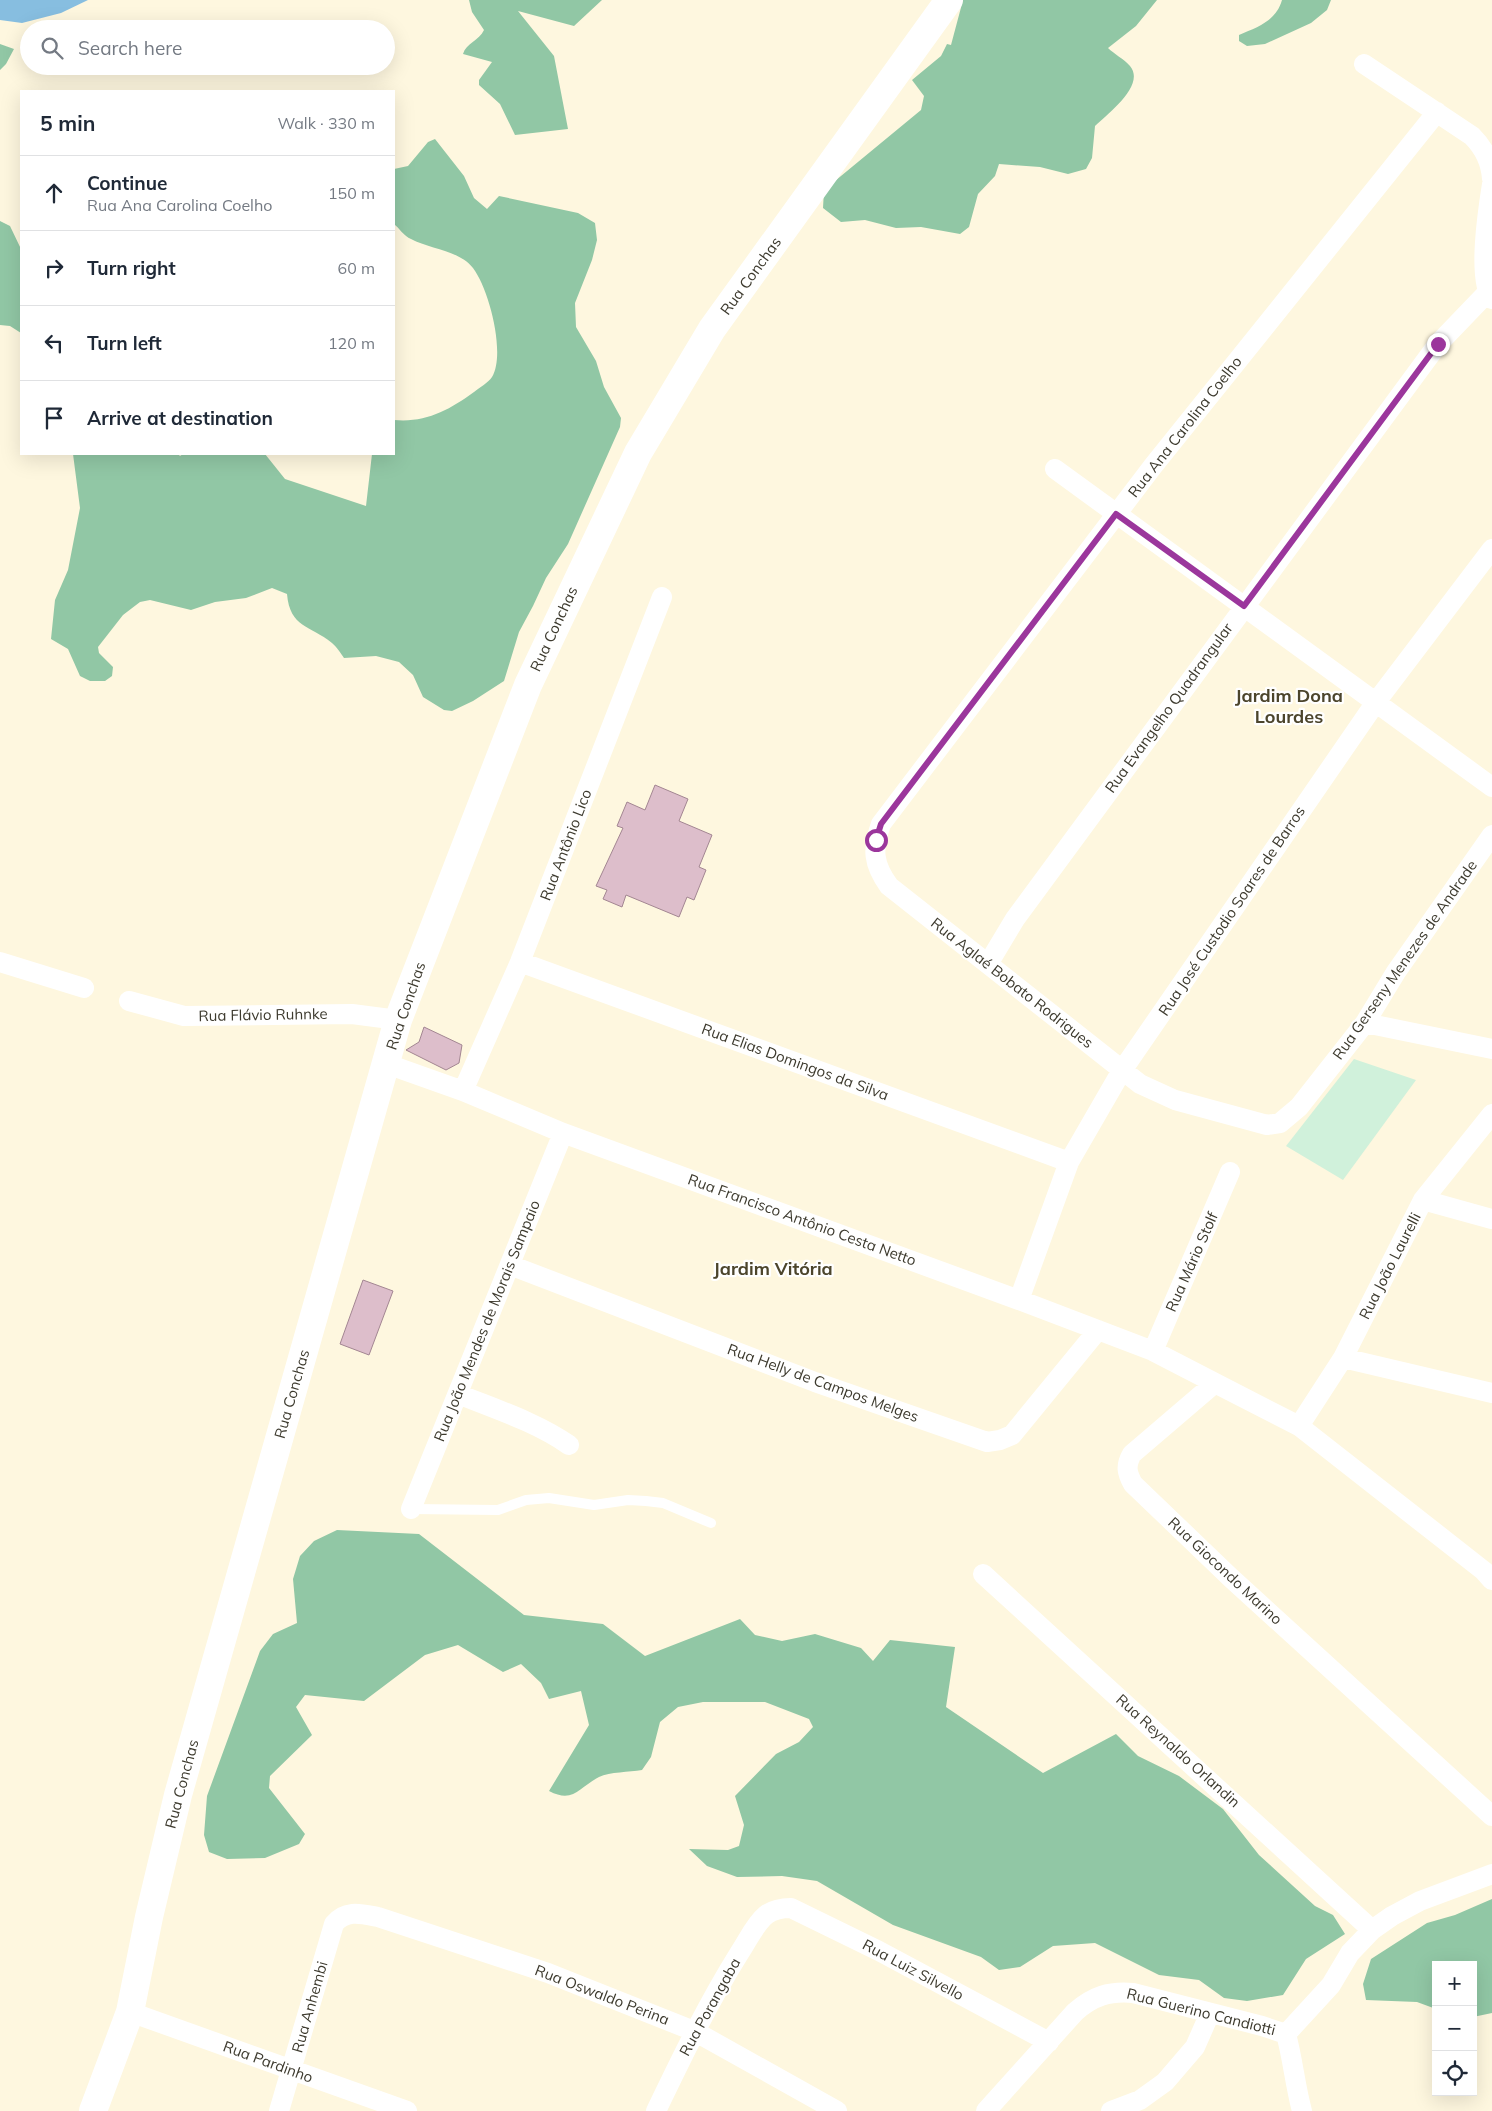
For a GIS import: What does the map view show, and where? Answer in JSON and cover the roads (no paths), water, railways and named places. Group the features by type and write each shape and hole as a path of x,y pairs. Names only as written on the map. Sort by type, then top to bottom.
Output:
{"main road":[{"name":"Rua Conchas","path":"93,2111 130,2012 149,1917 178,1795 398,1020 528,685 638,453 712,329 948,0"}],"street":[{"path":"1364,64 1472,136 1482,145 1488,158 1492,179"},
{"name":"Rua Ana Carolina Coelho","path":"902,897 889,886 879,872 875,856 876,840 881,824 1153,466 1437,112"},
{"path":"1490,296 1484,246 1492,184"},
{"name":"Rua Evangelho Quadrangular","path":"988,964 1015,919 1438,344 1490,296"},
{"path":"1055,469 1492,787"},
{"name":"Rua José Custodio Soares de Barros","path":"1019,1300 1069,1162 1121,1072 1376,702 1492,549"},
{"name":"Rua Antônio Lico","path":"463,1091 520,962 662,597"},
{"name":"Rua Gerseny Menezes de Andrade","path":"1245,1120 1267,1125 1280,1123 1299,1107 1365,1023 1396,972 1492,835"},
{"name":"Rua Aglaé Bobato Rodrigues","path":"902,897 1121,1072 1155,1093 1245,1120"},
{"path":"0,962 84,988"},
{"name":"Rua Elias Domingos da Silva","path":"520,962 1069,1162"},
{"name":"Rua Flávio Ruhnke","path":"129,1001 184,1016 352,1014 398,1020"},
{"path":"1365,1023 1492,1049"},
{"name":"Rua Francisco Antônio Cesta Netto","path":"386,1064 463,1091 563,1133 1153,1351 1215,1383"},
{"name":"Rua João Laurelli","path":"1299,1426 1342,1358 1423,1200 1492,1114"},
{"name":"Rua João Mendes de Morais Sampaio","path":"411,1510 563,1133"},
{"name":"Rua Mário Stolf","path":"1153,1351 1230,1172"},
{"path":"1423,1200 1492,1219"},
{"name":"Rua Helly de Campos Melges","path":"510,1265 815,1382 987,1442 1000,1440 1012,1435 1098,1330"},
{"path":"1342,1358 1492,1393"},
{"path":"1215,1383 1299,1426 1489,1575"},
{"name":"Rua Giocondo Marino","path":"1215,1383 1132,1454 1127,1467 1133,1484 1231,1578 1492,1816"},
{"path":"458,1394 512,1415 558,1438 569,1446"},
{"name":"Rua Reynaldo Orlandin","path":"983,1574 1372,1930"},
{"path":"1302,2111 1294,2081 1294,2062 1286,2034 1331,1985 1350,1953 1372,1930 1392,1916 1420,1901 1492,1874"},
{"name":"Rua Luiz Silvello","path":"774,1910 791,1908 879,1951 1049,2042"},
{"name":"Rua Porangaba","path":"656,2111 694,2031 730,1968 760,1922 774,1910"},
{"name":"Rua Oswaldo Perina","path":"354,1913 378,1917 548,1973 694,2031 838,2111"},
{"name":"Rua Anhembi","path":"279,2111 334,1924 338,1918 354,1913"},
{"name":"Rua Guerino Candiotti","path":"986,2111 1086,2002 1100,1995 1133,1993 1262,2026 1286,2034"},
{"name":"Rua Pardinho","path":"130,2012 407,2111"},
{"path":"1112,2111 1140,2100 1165,2082 1195,2048 1210,2013"}],"lane":[{"path":"411,1510 498,1510 526,1500 550,1498 594,1505 628,1500 663,1503 711,1524"}],"water":[{"path":"0,0 88,0 61,13 34,20 20,20 20,23 0,20"}],"district":[{"name":"Jardim Dona Lourdes","path":"1289,706"},
{"name":"Jardim Vitória","path":"773,1269"}]}
